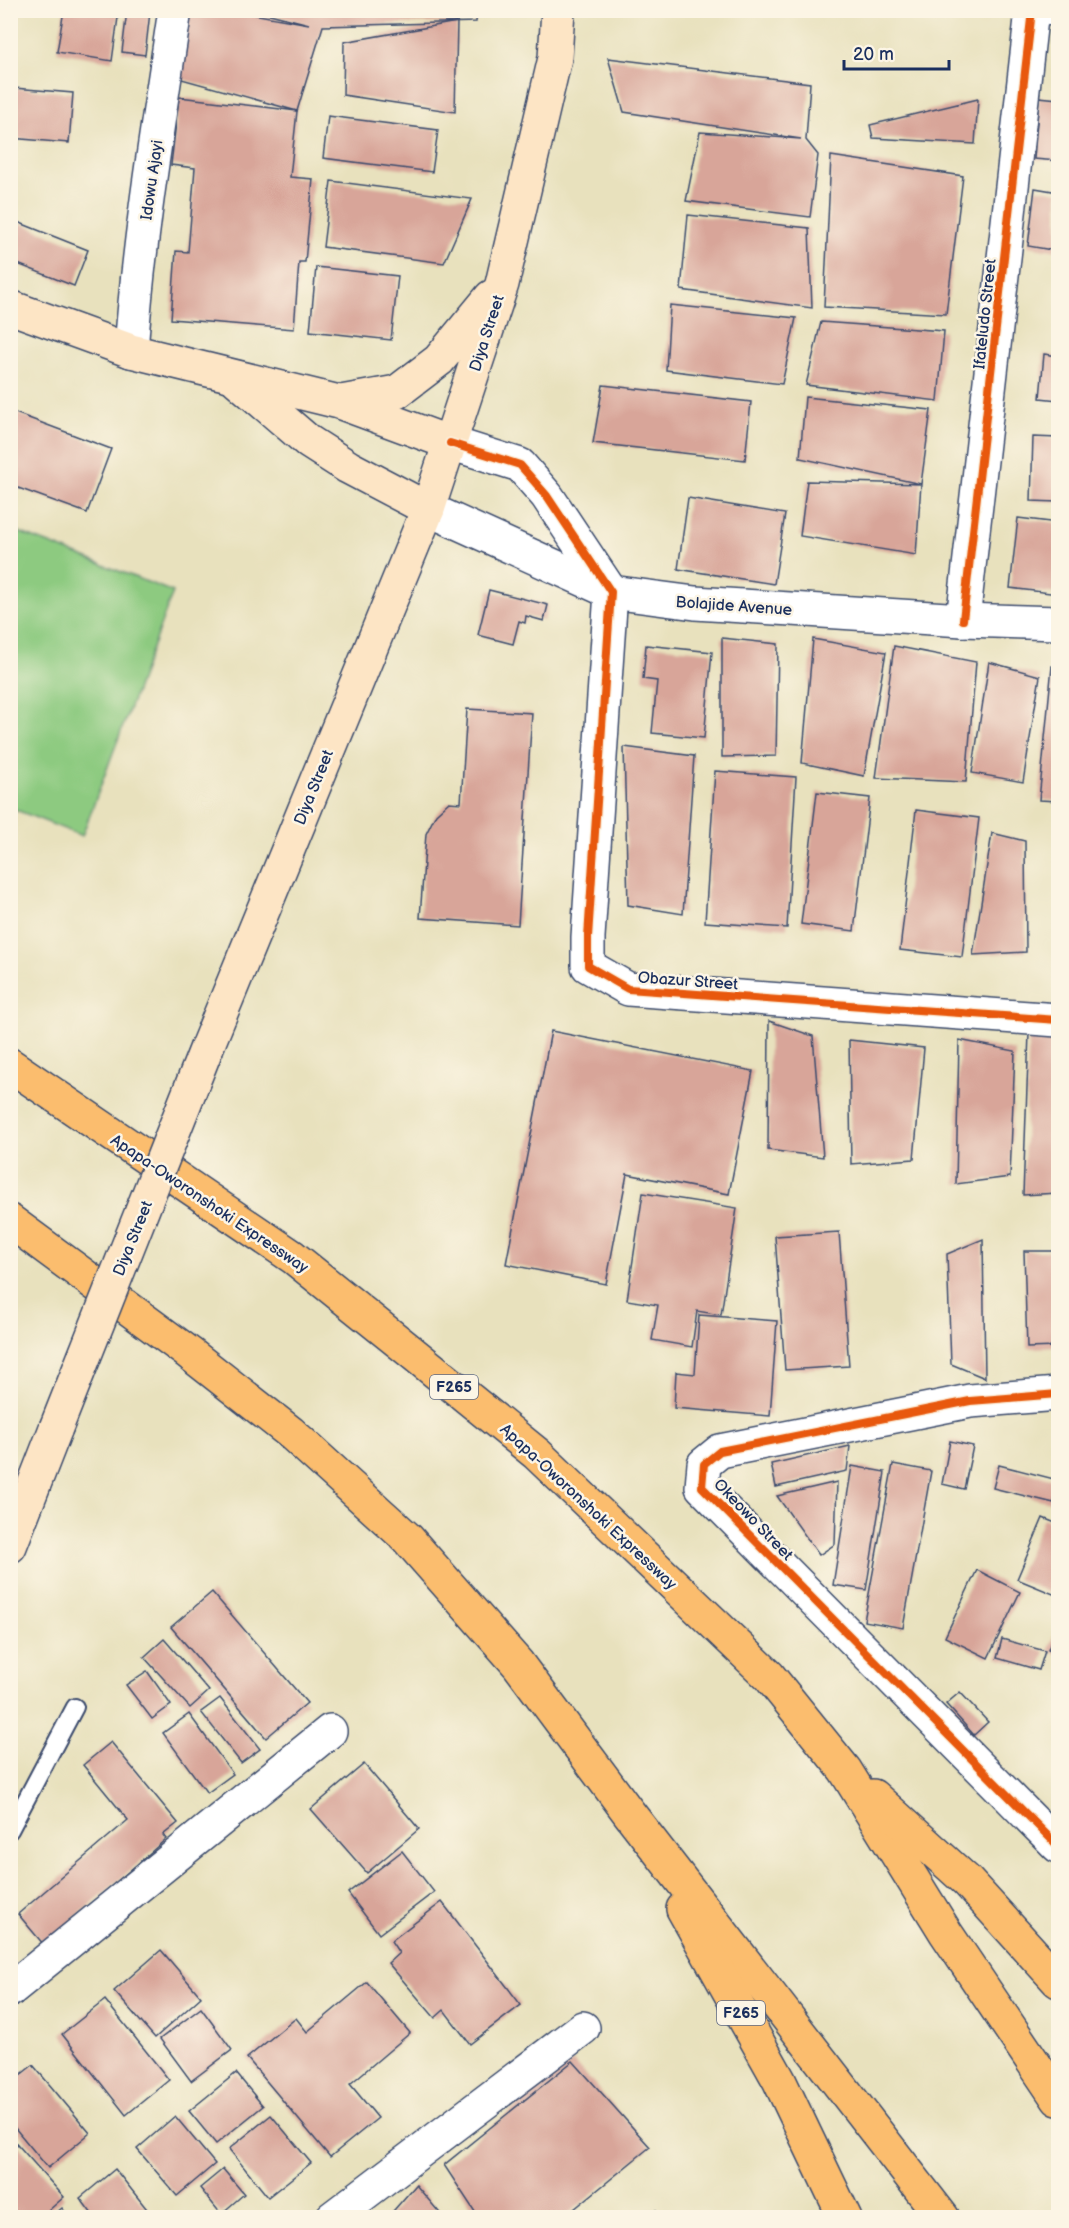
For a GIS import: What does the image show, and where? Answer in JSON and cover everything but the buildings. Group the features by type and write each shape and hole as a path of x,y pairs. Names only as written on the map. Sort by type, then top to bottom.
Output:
{"highway":[{"name":"Apapa-Oworonshoki Expressway","path":"10,1065 293,1257 537,1454 769,1676 845,1770"},
{"name":"F265","path":"10,1221 189,1353 291,1433 407,1538 518,1664 629,1814 779,2080 845,2217"},
{"path":"845,1770 967,1881 1059,1982"},
{"name":"F265","path":"845,1770 946,1933 1059,2099"},
{"path":"629,1814 943,2217"}],"main road":[{"name":"Diya Street","path":"10,1546 207,1047 428,509 502,284 555,58 558,10"},
{"path":"339,402 397,392 439,360 502,284"},
{"path":"10,307 131,351 339,402 450,442"},
{"path":"233,377 309,442 348,467 428,509"}],"street":[{"name":"Idowu Ajayi","path":"131,351 135,300 175,10"},
{"name":"Ifateludo Street","path":"963,620 1032,10"},
{"path":"450,442 520,465 547,496 611,592"},
{"name":"Bolajide Avenue","path":"428,509 611,592 694,603 963,620 1059,623"},
{"name":"Obazur Street","path":"611,592 588,966 628,989 1059,1020"},
{"name":"Okeowo Street","path":"1059,1394 970,1401 720,1451 704,1464 702,1487 1059,1846"},
{"path":"10,1990 330,1731"},
{"path":"332,2217 583,2028"}],"lane":[{"path":"10,1830 75,1707"}],"green space":[{"path":"11,529 173,592 82,836 11,808"}],"cycle path":[{"path":"963,620 1032,10"},
{"path":"450,443 520,465 547,496 611,592 588,966 628,989 1058,1020"},
{"path":"1058,1394 970,1401 720,1451 704,1464 702,1487 1058,1846"}]}
